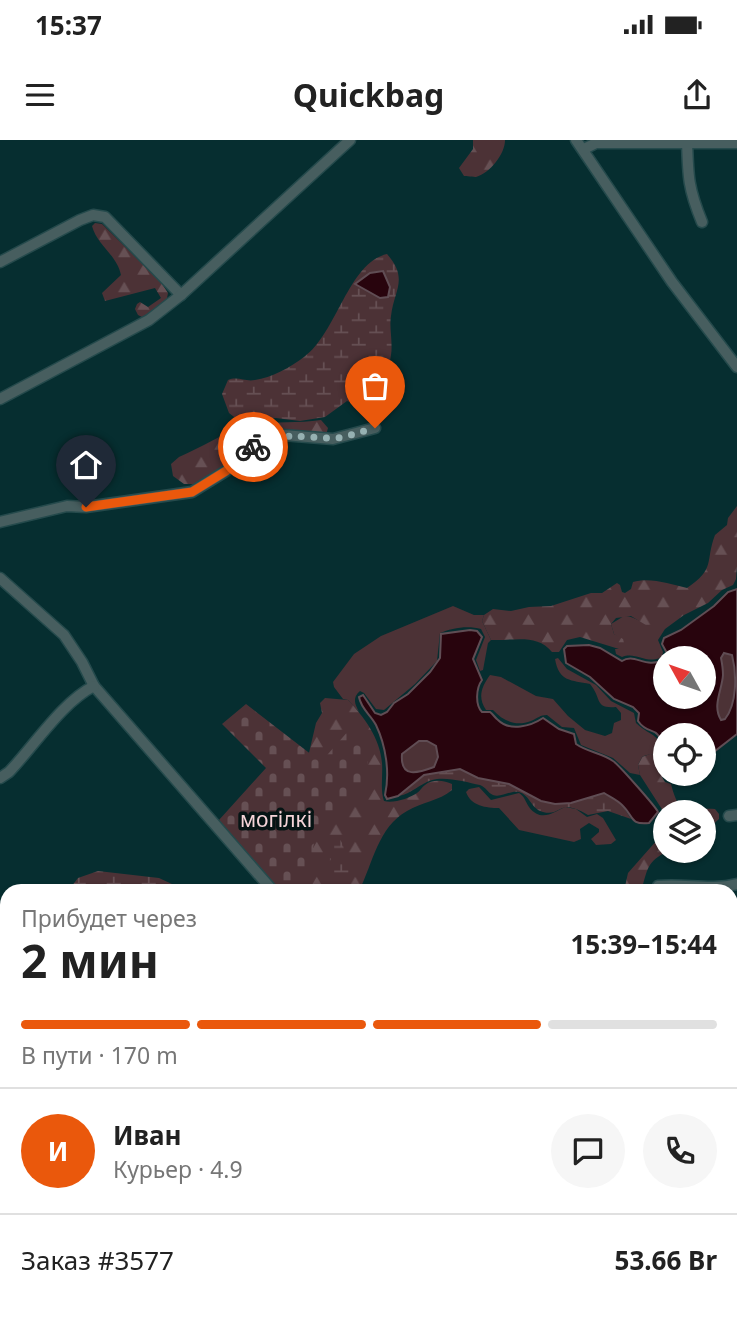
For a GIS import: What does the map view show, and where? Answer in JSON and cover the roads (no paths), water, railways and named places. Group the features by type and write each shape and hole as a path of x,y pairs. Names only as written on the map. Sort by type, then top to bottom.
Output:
{"street":[{"path":"0,399 149,320 181,295 350,140"},
{"path":"576,140 672,282 737,367"},
{"path":"687,141 687,178 702,222"},
{"path":"584,149 596,143 737,143"},
{"path":"0,262 80,220 93,215 106,217 181,295"},
{"path":"0,522 67,506 86,507 192,492 226,471 248,449 267,439 283,435 332,439 375,428"},
{"path":"0,578 64,635 94,685 267,884"},
{"path":"0,778 9,772 68,705 94,685"}],"park label":[{"name":"могілкі","path":"276,820"}]}
